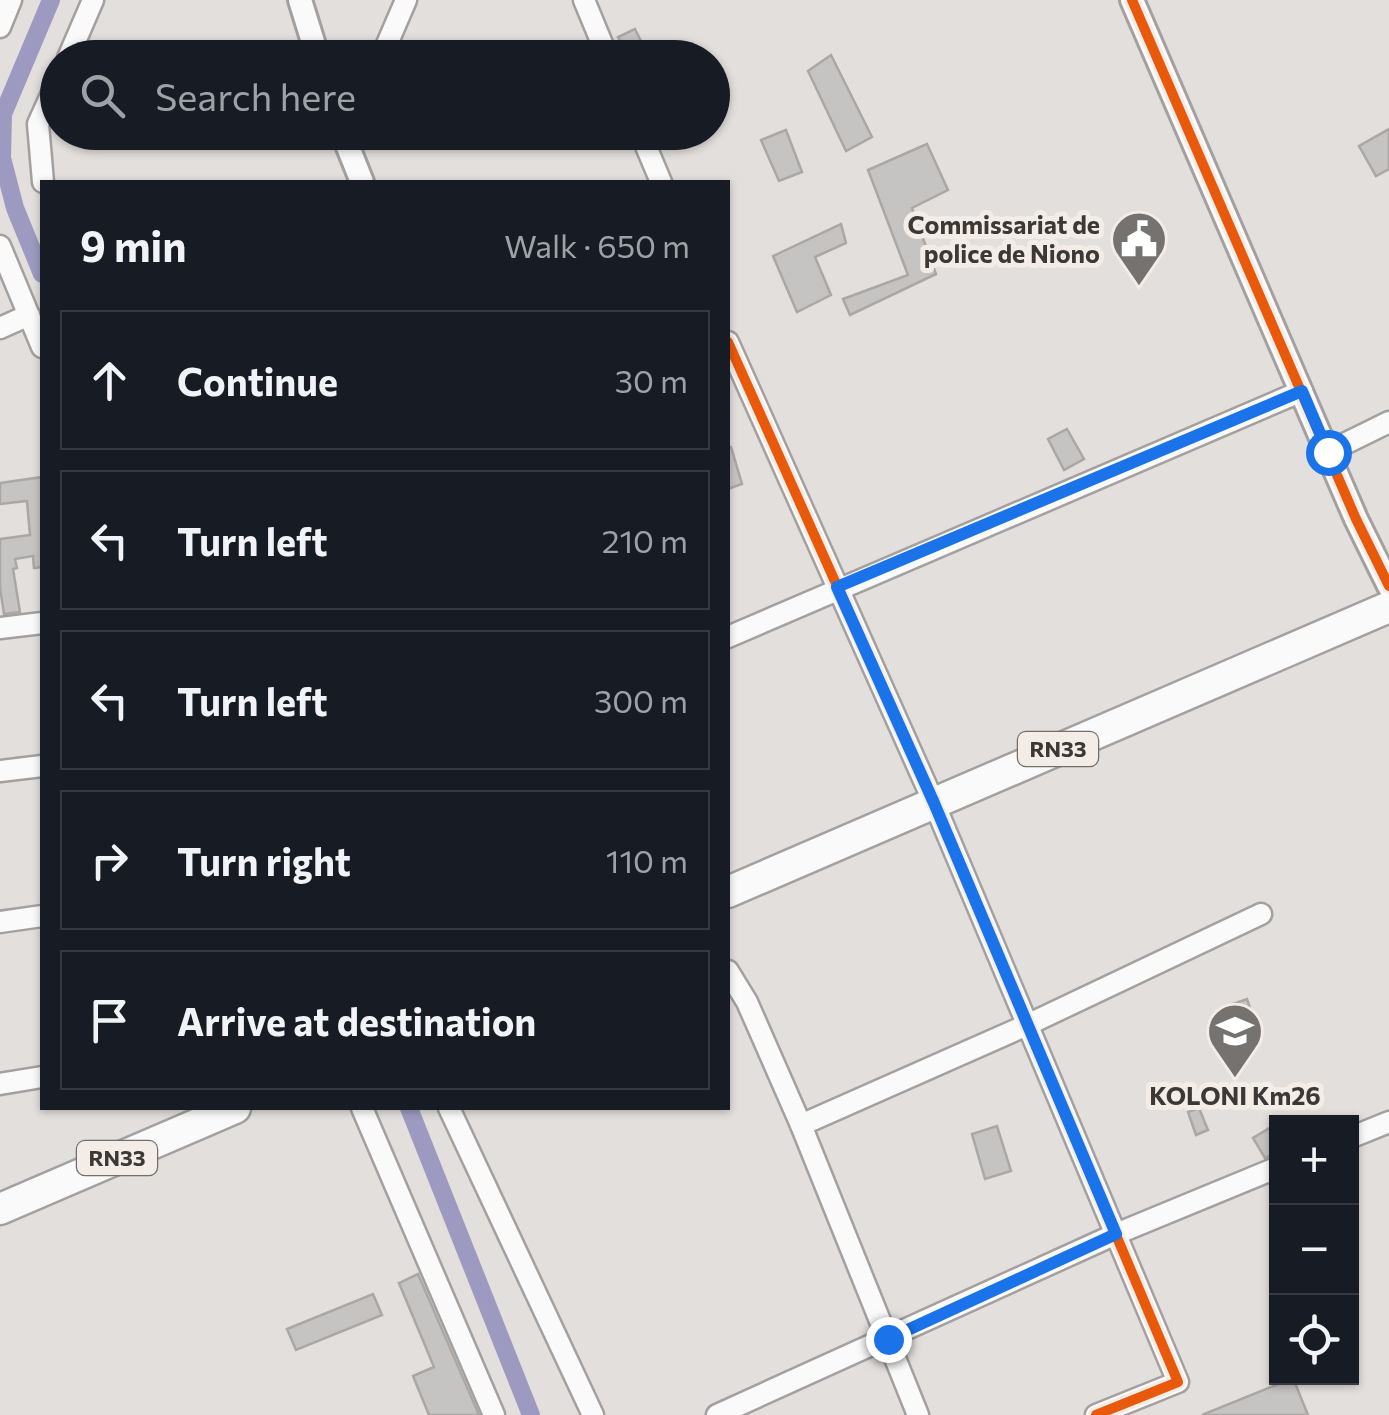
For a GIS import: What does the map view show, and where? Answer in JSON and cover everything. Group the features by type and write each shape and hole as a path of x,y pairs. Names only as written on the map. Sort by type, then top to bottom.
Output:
{"main road":[{"name":"RN33","path":"730,891 1389,606"},
{"name":"RN33","path":"0,1209 196,1115 223,1110"}],"street":[{"path":"0,27 12,0"},
{"path":"76,40 94,0"},
{"path":"300,0 312,40"},
{"path":"389,40 406,0"},
{"path":"584,0 601,40"},
{"path":"1132,0 1389,586"},
{"path":"40,120 40,147"},
{"path":"40,150 43,180"},
{"path":"350,150 361,180"},
{"path":"647,150 659,180"},
{"path":"0,246 6,275 40,343"},
{"path":"0,328 29,316"},
{"path":"730,346 934,803 1178,1382 1096,1415"},
{"path":"730,635 1302,391"},
{"path":"1328,452 1389,422"},
{"path":"0,628 40,623"},
{"path":"0,772 40,766"},
{"path":"801,1125 1028,1025 1262,914"},
{"path":"0,922 40,916"},
{"path":"730,974 747,1002 801,1125 918,1415"},
{"path":"0,1084 40,1077"},
{"path":"363,1110 494,1415"},
{"path":"450,1110 593,1415"},
{"path":"1359,1135 1389,1122"},
{"path":"717,1415 1116,1234 1269,1171"}],"building":[{"path":"635,29 640,40 620,40 618,37"},
{"path":"831,55 872,137 846,151 808,71"},
{"path":"1389,129 1389,169 1376,176 1359,146"},
{"path":"786,130 802,172 779,181 761,140"},
{"path":"927,144 948,190 912,208 936,274 850,315 843,299 908,275 868,170"},
{"path":"841,224 846,243 815,257 831,295 797,312 773,256"},
{"path":"1067,429 1084,459 1064,470 1048,439"},
{"path":"730,447 731,447 742,484 730,488"},
{"path":"40,477 40,567 34,568 33,556 15,559 20,612 4,614 0,539 30,535 27,501 0,504 0,483"},
{"path":"1247,999 1260,1038 1234,1047 1221,1008"},
{"path":"1199,1108 1208,1130 1196,1135 1188,1112"},
{"path":"997,1126 1011,1171 985,1179 972,1134"},
{"path":"1269,1128 1269,1156 1265,1158 1253,1138"},
{"path":"418,1274 479,1415 429,1415 413,1376 434,1367 399,1283"},
{"path":"373,1294 382,1315 296,1350 287,1329"},
{"path":"1276,1385 1296,1385 1308,1415 1202,1415"}],"waterway":[{"path":"40,269 15,208 2,158 3,114 51,0"},
{"path":"410,1110 531,1415"}],"cycle path":[{"path":"1132,0 1356,519 1389,586"},
{"path":"730,346 934,803 1178,1382 1096,1415"}],"place":[{"name":"Commissariat de police de Niono","path":"1139,288"},
{"name":"KOLONI Km26","path":"1235,1080"}],"route":[{"path":"888,1339 1116,1234 934,803 837,587 1302,391 1328,452"}]}
